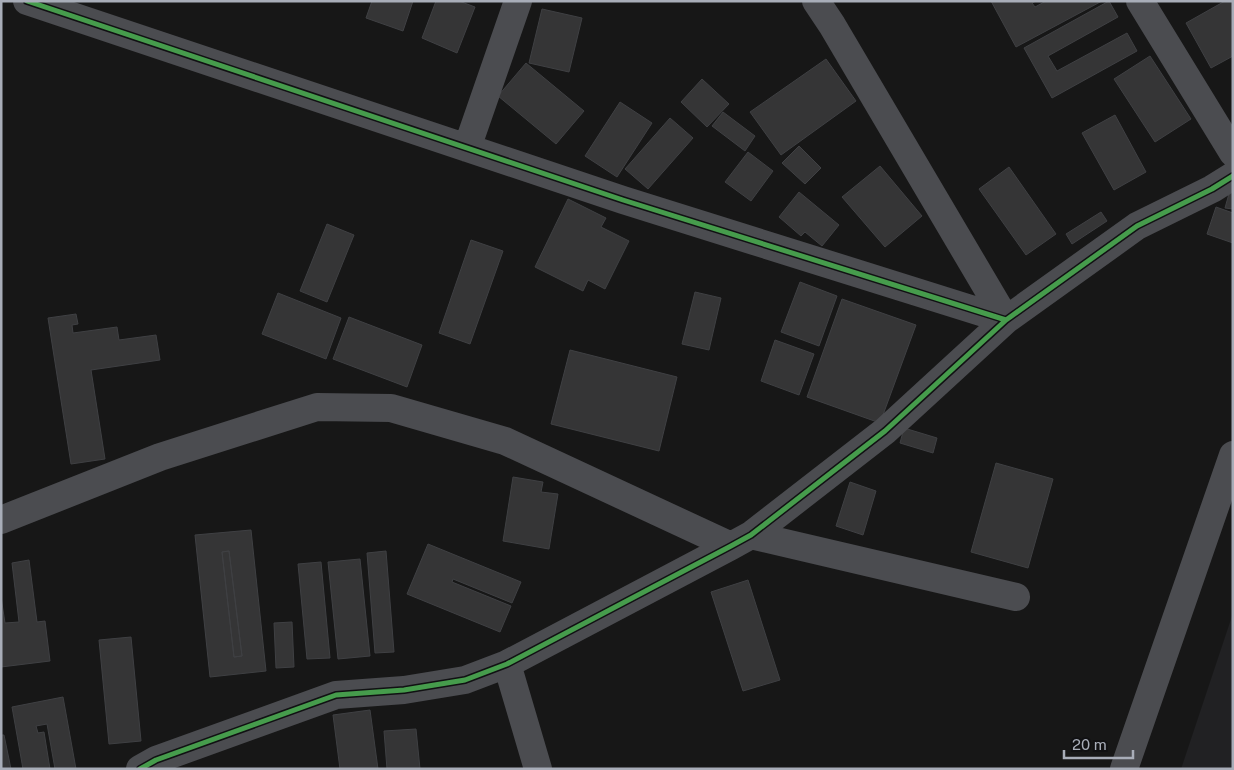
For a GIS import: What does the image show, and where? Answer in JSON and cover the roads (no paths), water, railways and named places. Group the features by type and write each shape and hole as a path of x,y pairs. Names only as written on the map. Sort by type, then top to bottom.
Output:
{"street":[{"path":"27,1 624,200 1006,320"},
{"path":"467,148 518,1"},
{"path":"816,1 1006,320"},
{"path":"1140,1 1233,153"},
{"path":"140,769 156,760 336,695 404,690 465,680 506,664 741,541 885,431 1006,320 1137,226 1212,189 1233,176"},
{"path":"1,520 160,457 317,407 391,408 505,441 741,541 1016,597"},
{"path":"1124,769 1233,455"},
{"path":"506,664 538,769"}]}
